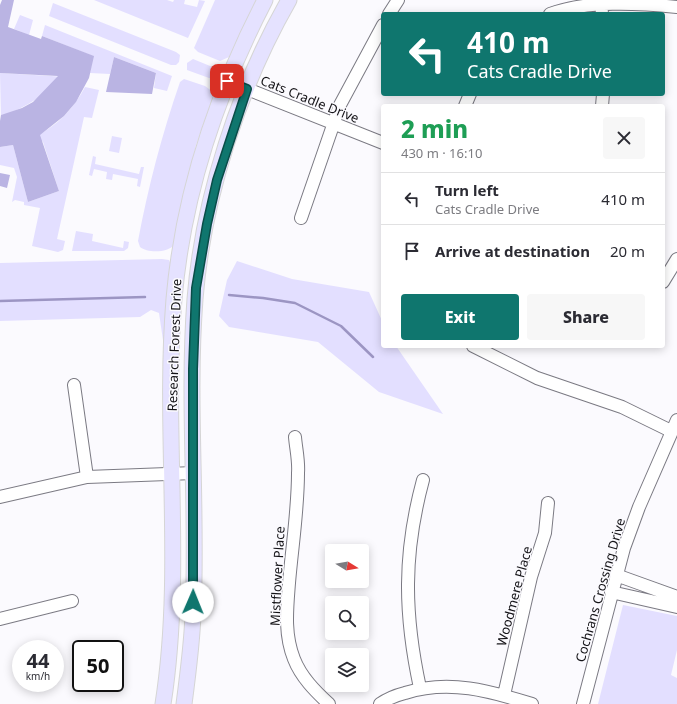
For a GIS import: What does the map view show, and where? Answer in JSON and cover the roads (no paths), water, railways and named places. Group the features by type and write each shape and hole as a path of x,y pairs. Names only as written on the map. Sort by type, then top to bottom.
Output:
{"main road":[{"name":"Research Forest Drive","path":"163,704 168,674 172,618 171,369 177,272 186,218 210,129 227,81 265,0"},
{"name":"Research Forest Drive","path":"184,704 193,616 193,369 198,277 217,180 247,89 269,39 289,0"}],"street":[{"path":"390,12 398,0"},
{"path":"556,12 568,8 601,5 677,7"},
{"path":"301,218 340,106 381,29"},
{"name":"Cats Cradle Drive","path":"227,81 381,142"},
{"path":"665,279 677,259"},
{"path":"477,348 537,378 674,426"},
{"path":"74,385 87,477"},
{"name":"Cochrans Crossing Drive","path":"583,704 616,575 639,507 674,426"},
{"name":"Mistflower Place","path":"295,437 298,473 288,601 288,641 294,659 302,674 310,685 330,704"},
{"path":"0,497 87,477 194,473"},
{"path":"420,688 409,621 407,584 409,547 415,511 423,480"},
{"name":"Woodmere Place","path":"504,695 531,577 545,533 548,503"},
{"path":"616,575 677,597"},
{"path":"611,592 677,607"},
{"path":"0,619 72,601"},
{"path":"380,704 400,694 420,688 448,685 504,695 532,704"}],"waterway":[{"path":"229,295 295,303 341,326 373,357"},
{"path":"0,301 145,297"}]}
